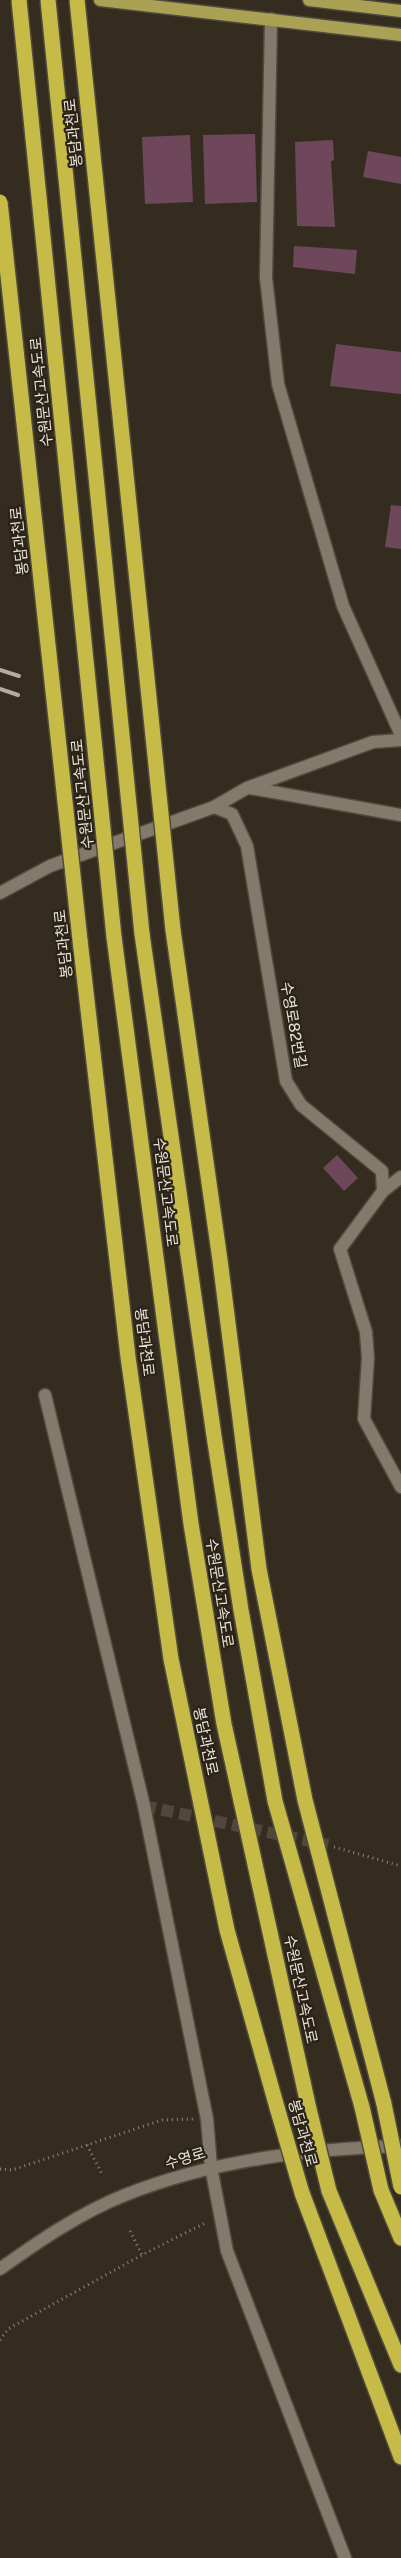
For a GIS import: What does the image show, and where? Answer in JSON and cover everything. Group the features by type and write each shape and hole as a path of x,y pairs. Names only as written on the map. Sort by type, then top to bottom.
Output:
{"highway":[{"name":"수원문산고속도로","path":"19,0 114,937 191,1524 224,1724 309,2109 329,2191 401,2365"},
{"name":"수원문산고속도로","path":"48,0 142,934 212,1426 241,1610 275,1800 362,2108 381,2190 401,2238"},
{"name":"봉담과천로","path":"76,0 173,930 220,1260 259,1569 304,1800 384,2104 401,2187"},
{"name":"봉담과천로","path":"0,202 80,940 128,1358 171,1659 227,1930 278,2111 302,2193 401,2457"}],"main road":[{"path":"100,0 401,35"},
{"path":"309,0 401,12"}],"street":[{"path":"271,19 266,278 278,384 343,606 401,735"},
{"path":"0,892 50,866 214,807 247,788 373,742 401,740"},
{"path":"247,788 401,814"},
{"name":"수영로82번길","path":"214,807 232,814 246,846 286,1081 301,1105 382,1171 383,1191"},
{"path":"401,1177 383,1191 340,1249 366,1332 368,1358 364,1419 401,1488"},
{"path":"45,1395 144,1806 207,2119 210,2166 227,2251 345,2558"},
{"path":"376,2146 401,2140"},
{"name":"수영로","path":"0,2269 51,2234 124,2195 210,2166 312,2150 401,2146"}],"path":[{"path":"328,1845 401,1866"},
{"path":"0,2169 12,2170 162,2120 207,2119"},
{"path":"87,2145 103,2176"},
{"path":"0,2340 8,2329 142,2254 220,2216"},
{"path":"130,2231 142,2254"}],"building":[{"path":"255,134 257,202 205,204 203,135"},
{"path":"190,135 193,202 145,204 142,137"},
{"path":"333,140 334,160 331,161 335,227 297,226 295,142"},
{"path":"368,151 401,157 401,184 363,177"},
{"path":"294,246 357,250 355,274 293,267"},
{"path":"336,344 401,352 401,394 330,386"},
{"path":"391,505 401,506 401,549 385,547"},
{"path":"337,1155 358,1178 344,1191 323,1168"}],"tunnel":[{"path":"144,1806 328,1845"}],"railway":[{"path":"0,670 19,676"},
{"path":"0,689 18,695"}]}
